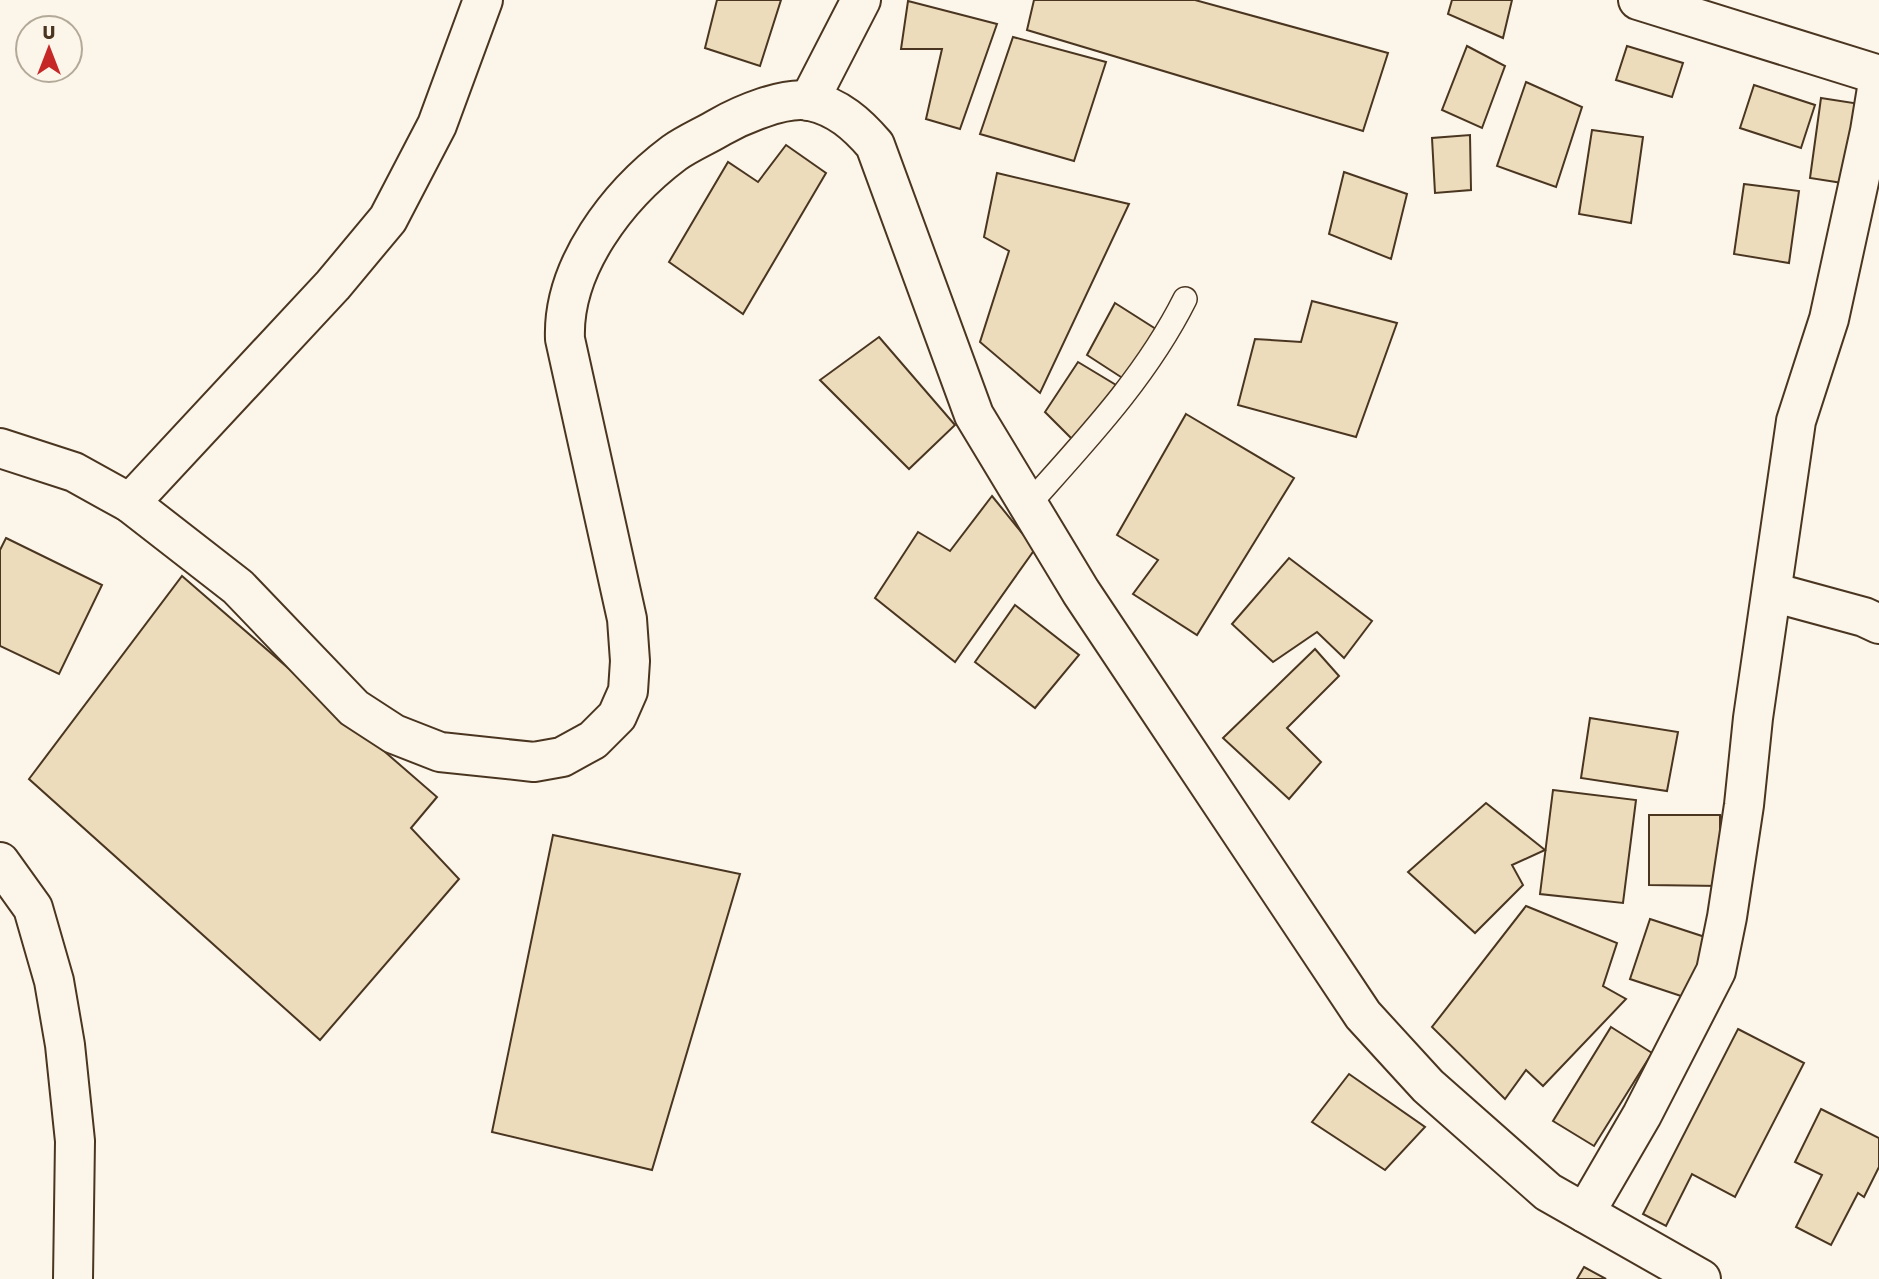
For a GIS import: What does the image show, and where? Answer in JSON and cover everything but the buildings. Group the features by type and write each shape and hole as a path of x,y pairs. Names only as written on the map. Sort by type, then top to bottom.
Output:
{"main road":[{"path":"130,503 333,285 387,219 437,125 483,0"},
{"path":"809,101 861,0"},
{"path":"1585,1213 1642,1115 1716,971 1744,805 1753,718 1796,421 1829,319 1870,131 1879,76 1638,0"},
{"path":"0,448 74,472 130,503 238,587 354,709 394,734 440,752 534,762 562,757 593,740 617,716 628,691 630,662 627,619 565,339 567,303 576,278 591,244 610,216 640,182 675,153 739,116 775,104 809,101 845,114 874,145 974,415 1096,615 1363,1015 1428,1086 1548,1192 1701,1279"},
{"path":"1772,592 1864,617 1879,624"},
{"path":"0,862 33,908 54,981 65,1045 75,1141 73,1279"}],"lane":[{"path":"1028,505 1110,414 1168,331 1185,299"}]}
